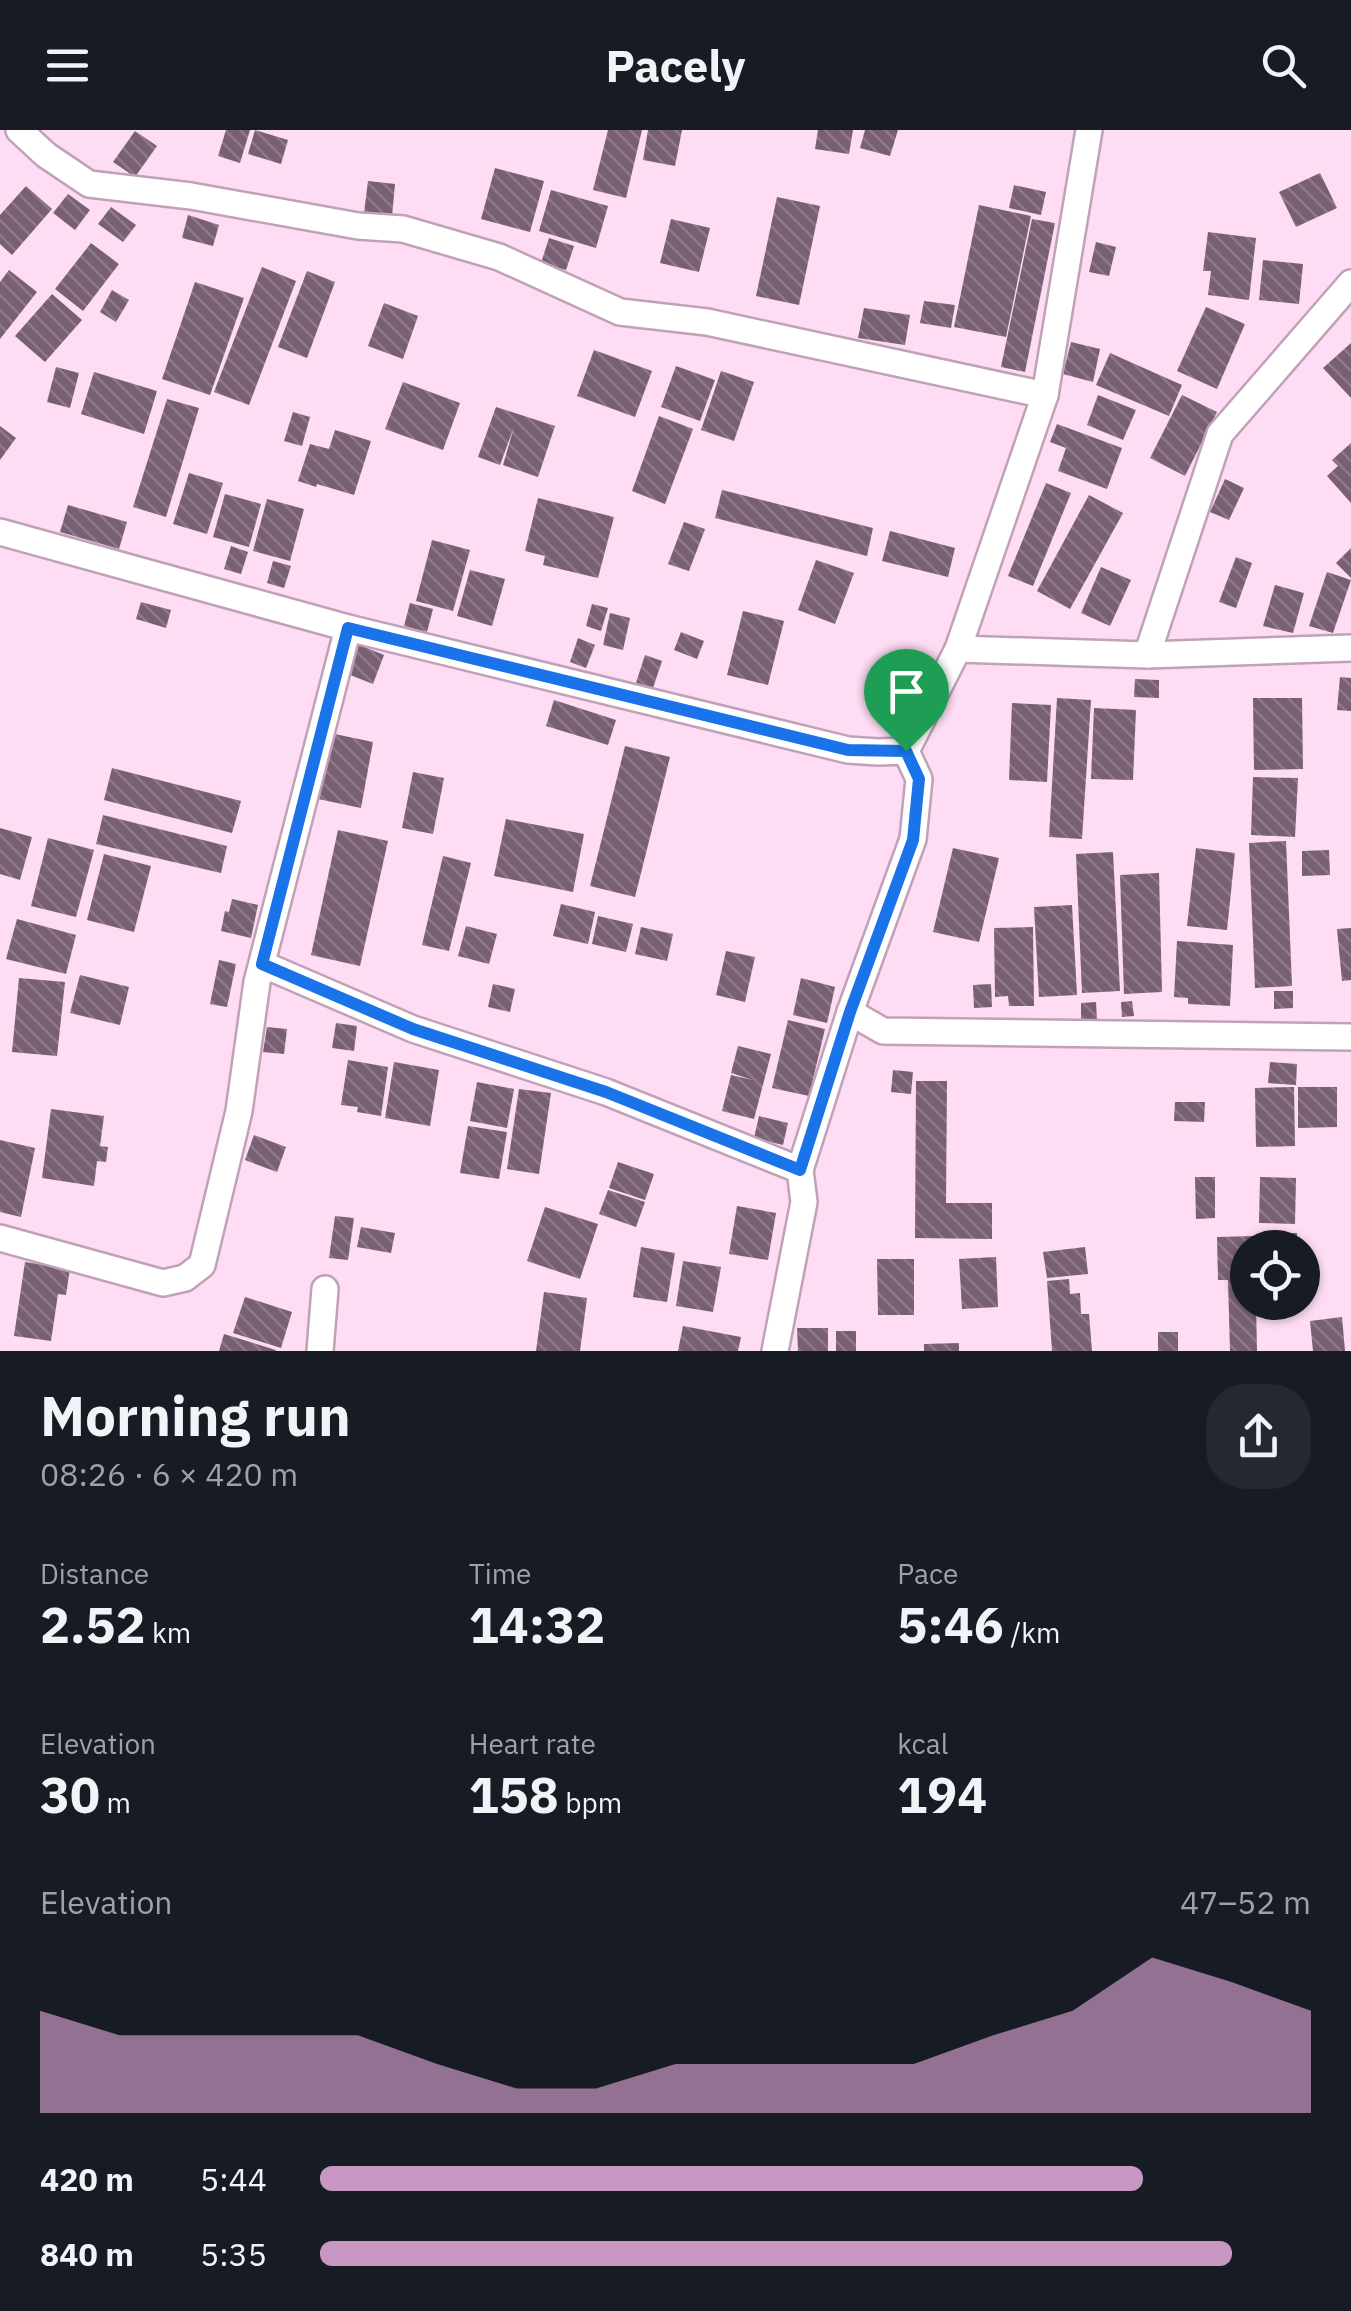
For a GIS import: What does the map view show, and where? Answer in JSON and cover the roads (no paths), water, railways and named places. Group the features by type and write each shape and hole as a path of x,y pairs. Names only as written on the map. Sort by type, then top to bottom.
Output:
{"street":[{"path":"19,130 46,156 89,184 191,196 358,226 402,229 499,257 620,312 707,322 1045,396"},
{"path":"906,751 958,649 1045,396 1088,130"},
{"path":"1147,656 1220,434 1351,283"},
{"path":"0,532 348,628 848,750 906,751"},
{"path":"0,1238 163,1284 185,1278 202,1265 239,1111 262,964 348,628"},
{"path":"958,649 1147,656 1351,648"},
{"path":"774,1351 804,1202 800,1170 850,1012 913,840 919,779 906,751"},
{"path":"262,964 413,1029 606,1092 800,1170"},
{"path":"850,1012 883,1031 1351,1037"},
{"path":"320,1351 325,1288"}]}
